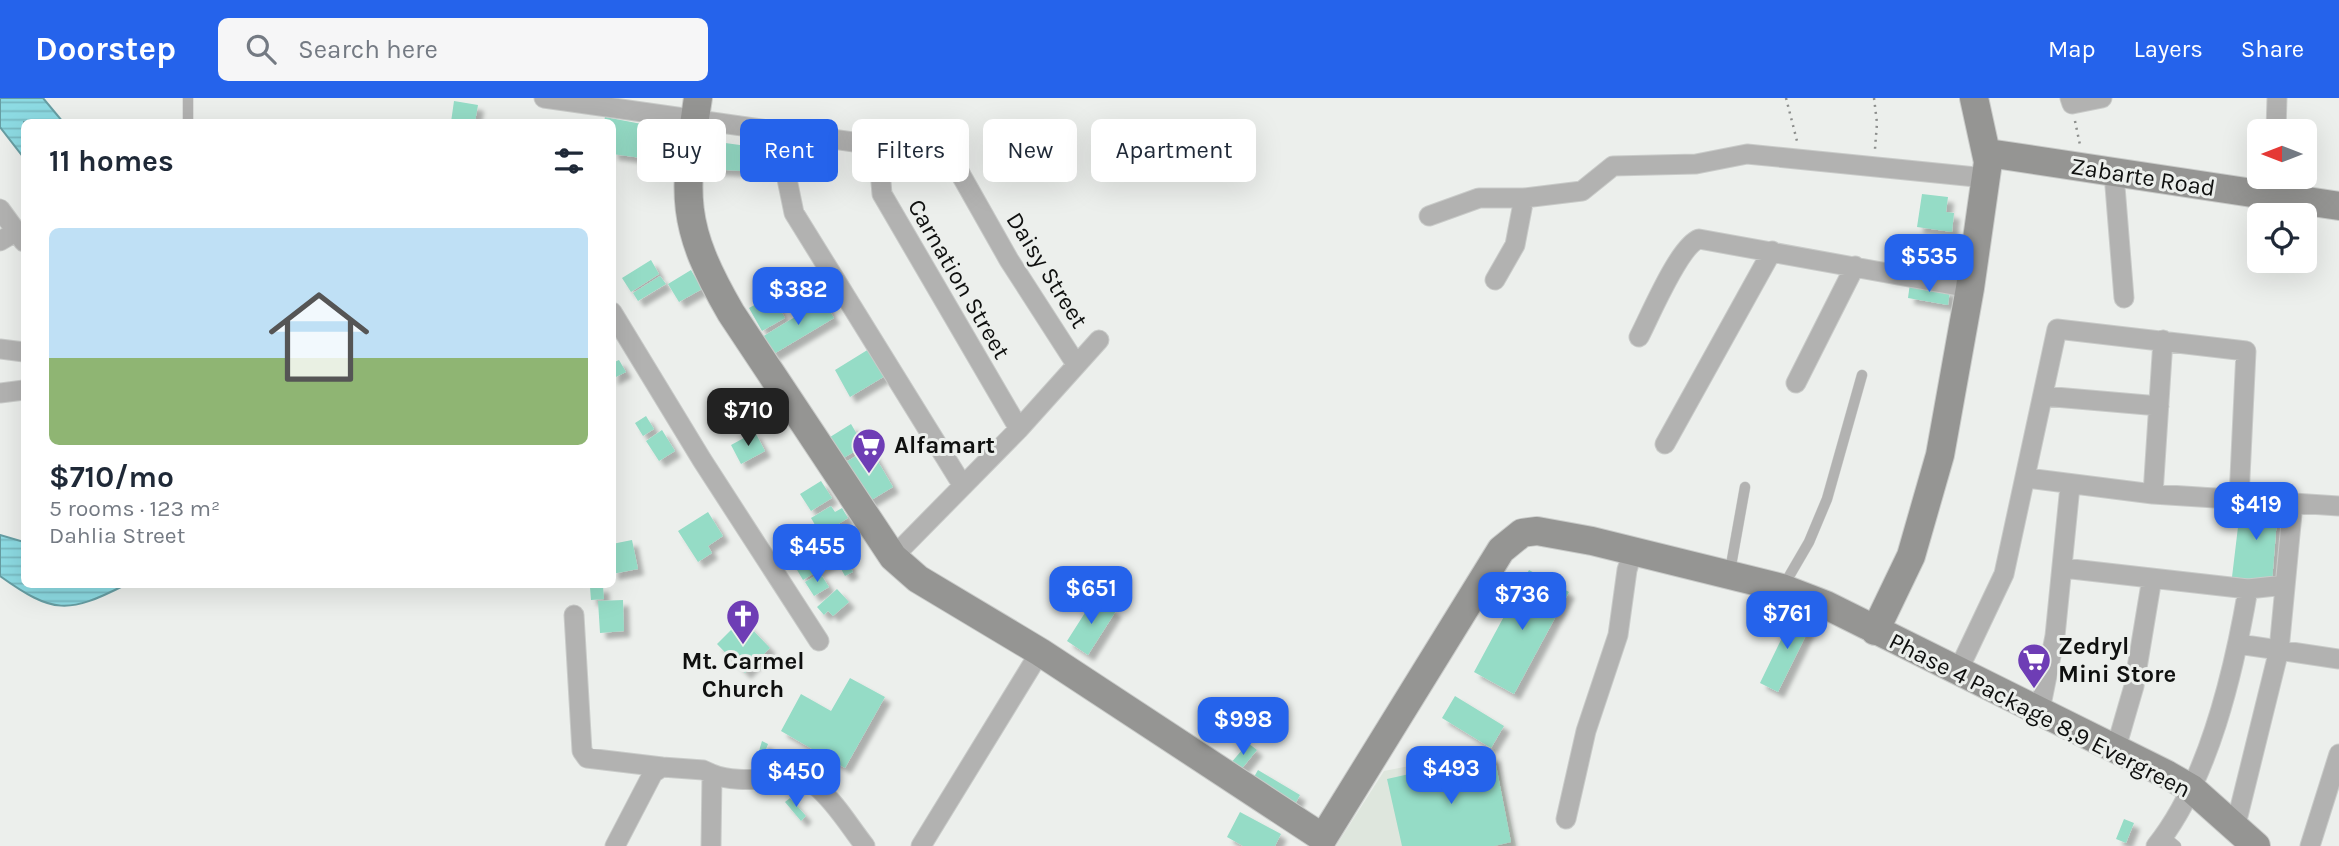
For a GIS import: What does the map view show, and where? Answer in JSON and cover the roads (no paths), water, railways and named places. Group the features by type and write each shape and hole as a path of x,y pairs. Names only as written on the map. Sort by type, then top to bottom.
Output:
{"street":[{"name":"Daisy Street","path":"544,98 595,114 696,110 740,122"},
{"path":"1875,631 1911,556 1940,455 1970,288 1987,166 1974,98"},
{"path":"2071,101 2102,98"},
{"path":"2276,119 2277,98"},
{"path":"696,110 687,188 688,214 694,239 708,273 731,313 893,557 918,579 1040,652 1321,842"},
{"path":"1429,216 1479,198 1524,198 1582,191 1605,170 1621,164 1696,164 1746,154 1873,166 1987,166"},
{"name":"Zabarte Road","path":"1987,166 2085,169 2114,174 2247,185"},
{"path":"2114,174 2124,298"},
{"path":"788,182 794,213 963,486"},
{"name":"Carnation Street","path":"881,182 882,194 1018,429"},
{"name":"Daisy Street","path":"965,182 1009,260 1076,363"},
{"name":"Zabarte Road","path":"2281,189 2339,206"},
{"path":"1495,280 1515,245 1524,198"},
{"path":"0,209 14,238"},
{"path":"1639,337 1692,242 1699,239 1970,288"},
{"path":"1665,444 1772,251"},
{"path":"1796,383 1855,266"},
{"path":"616,319 702,460 819,640"},
{"path":"1958,671 2004,575 2057,329 2246,351 2239,498"},
{"path":"893,557 1018,429 1099,340"},
{"path":"2153,494 2163,340"},
{"path":"0,348 21,352"},
{"path":"0,393 21,390"},
{"path":"2043,396 2159,406"},
{"path":"2027,478 2070,486 2153,494 2339,506"},
{"path":"2040,710 2055,636 2070,486"},
{"path":"2245,837 2279,650 2293,503"},
{"name":"Phase 4 Package 8,9 Evergreen","path":"1321,842 1502,551 1522,533 1529,532 1574,537 1633,551 1782,588 1826,605 2116,748 2192,789 2245,837"},
{"path":"1566,819 1586,731 1618,635 1627,570 1633,551"},
{"path":"2063,568 2248,589 2285,585"},
{"path":"2116,748 2134,686 2152,578"},
{"path":"2165,843 2192,789 2238,644 2248,589"},
{"path":"574,615 582,751 587,758 703,770 729,781 791,778 807,781 816,785 831,802 864,846"},
{"path":"2238,644 2339,659"},
{"path":"921,846 1040,652"},
{"path":"2310,846 2339,754"},
{"path":"615,846 653,773 662,767"},
{"path":"710,846 712,774"}],"lane":[{"path":"188,98 188,119"},
{"path":"1782,588 1809,542 1827,499 1862,375"},
{"path":"1729,575 1745,487"}],"water":[{"path":"0,98 43,98 60,119 21,119 21,154 0,127"},
{"path":"0,535 21,541 21,588 118,588 89,601 61,606 34,598 0,576"}],"place":[{"name":"Alfamart","path":"869,475"},
{"name":"Mt. Carmel Church","path":"743,646"},
{"name":"Zedryl Mini Store","path":"2034,690"}]}
